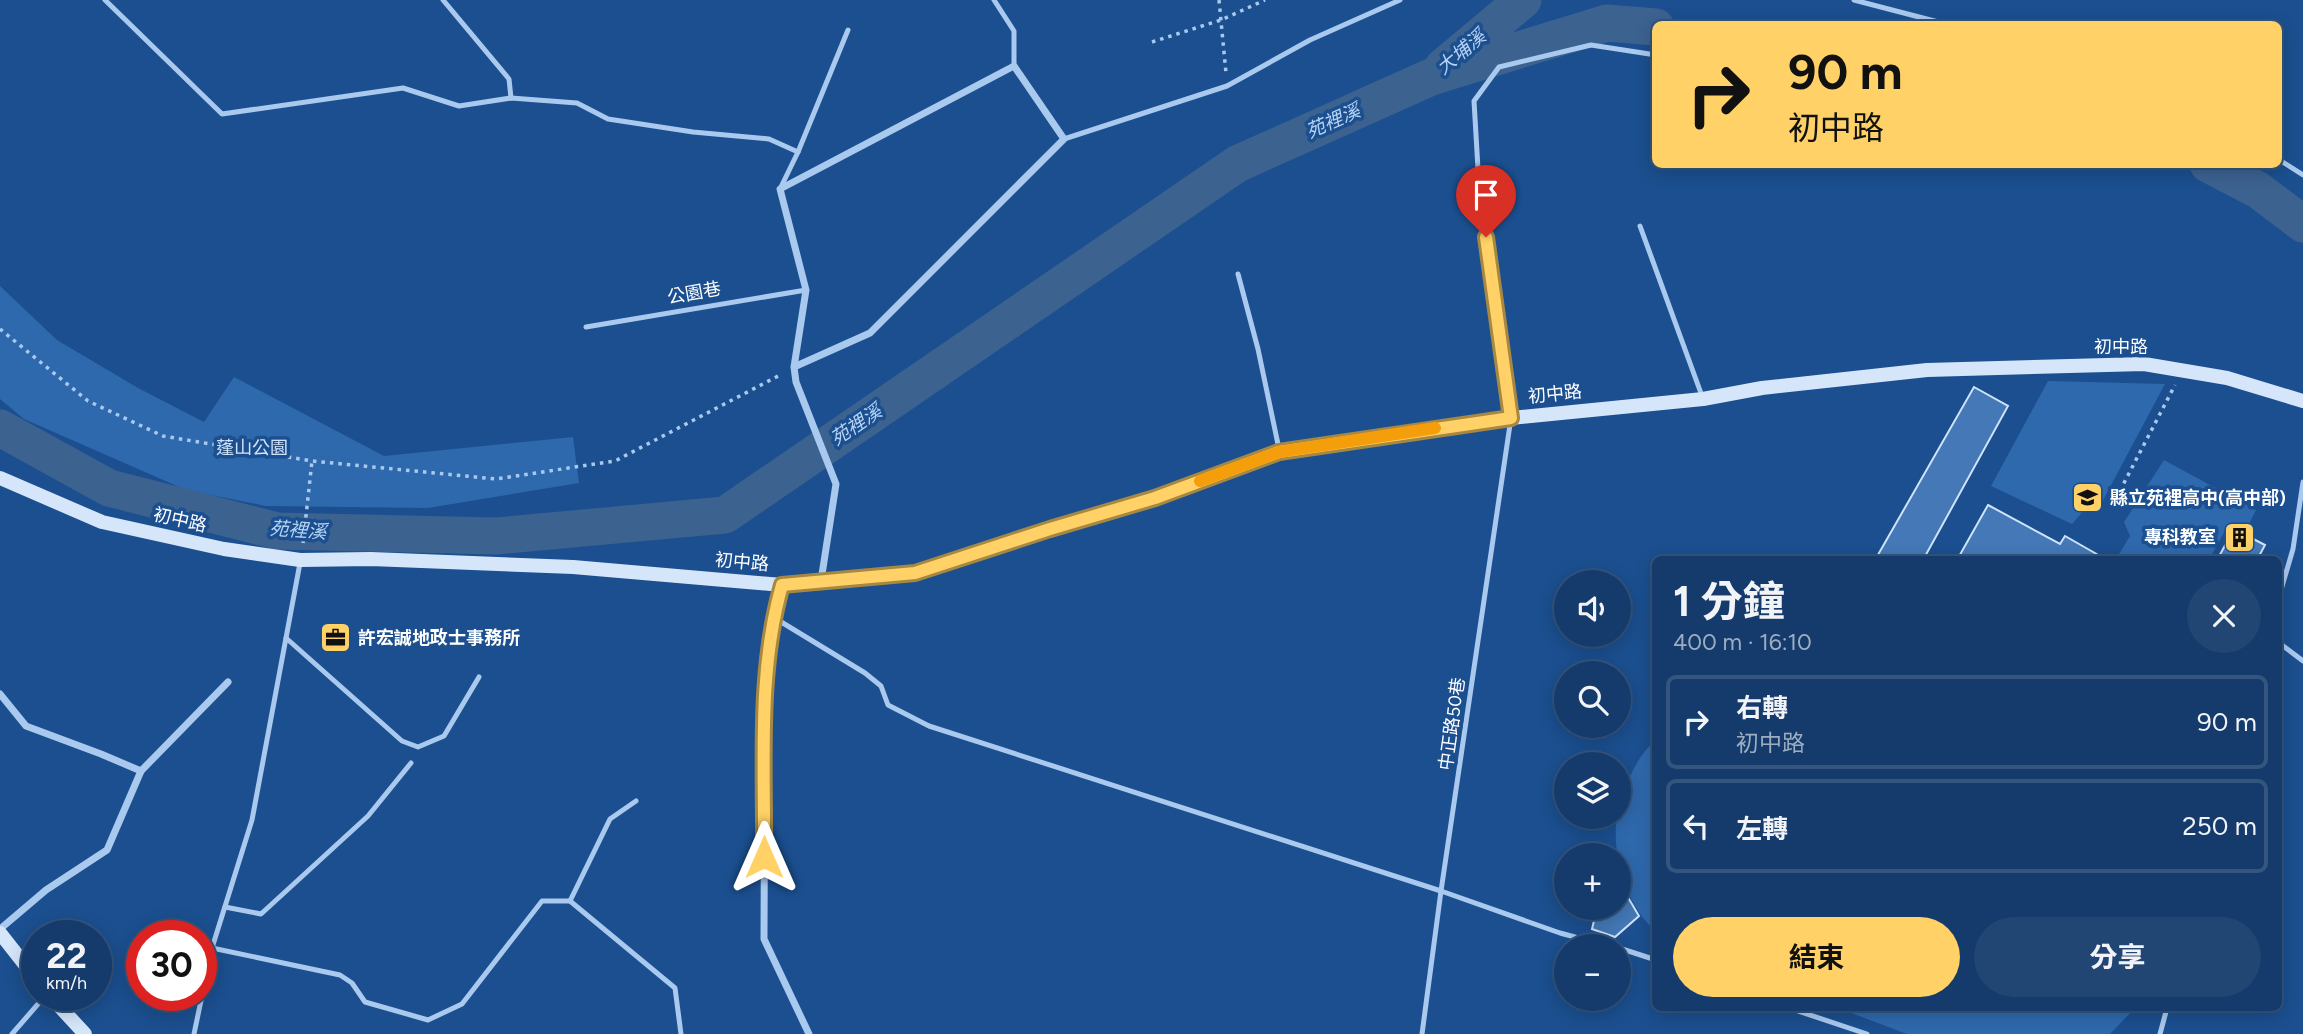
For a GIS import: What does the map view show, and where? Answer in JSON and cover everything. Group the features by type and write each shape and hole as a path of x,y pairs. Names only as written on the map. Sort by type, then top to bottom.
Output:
{"street":[{"path":"794,367 870,333 1065,139 1014,66 780,189 806,290 794,367 796,382 836,484 821,582"},
{"name":"初中路","path":"0,478 102,522 224,549 300,560 371,559 573,567 782,585 915,573 1155,498 1279,452 1511,418 1703,399 1762,388 1927,370 2144,364 2227,378 2303,401"},
{"path":"782,585 773,617 765,678 764,939 809,1034"},
{"path":"21,958 0,931 46,890 107,850 141,771 228,682"},
{"path":"0,694 26,726 141,771"},
{"path":"63,1011 85,1034"}],"lane":[{"path":"106,0 222,114 403,88 459,106 511,97 577,103 608,119 693,132 769,139 798,152"},
{"path":"443,0 509,79 511,97"},
{"path":"987,0 995,2 1014,31 1014,66"},
{"path":"1065,139 1227,86 1310,40 1400,0"},
{"path":"1854,0 1934,21"},
{"path":"780,189 848,30"},
{"name":"中正路50巷","path":"1422,1034 1511,418 1479,186 1474,101 1499,67 1591,45 1652,54"},
{"path":"2282,162 2303,175"},
{"path":"1640,226 1703,399"},
{"path":"1238,274 1258,349 1279,452"},
{"name":"公園巷","path":"586,327 806,290"},
{"path":"2282,586 2293,549 2303,482"},
{"path":"217,932 252,820 300,560"},
{"path":"773,617 865,673 881,686 888,705 929,726 1441,891 1564,934"},
{"path":"286,638 402,741 418,747 444,736 479,677"},
{"path":"2282,645 2303,661"},
{"path":"225,907 261,914 368,816 411,763"},
{"path":"570,901 610,819 636,802"},
{"path":"217,949 340,975 352,983 365,1002 428,1020 462,1004 542,901 570,901 676,988 681,1034"},
{"path":"1631,952 1652,959"},
{"path":"12,1034 34,1011"},
{"path":"194,1034 199,1011"},
{"path":"1798,1011 1867,1034"},
{"path":"2160,1034 2165,1011"}],"path":[{"path":"1219,0 1227,86"},
{"path":"1152,42 1221,20 1265,0"},
{"path":"0,329 88,401 163,436 312,461 496,479 615,461 794,367"},
{"path":"2112,506 2183,371"},
{"path":"300,560 312,461"}],"green space":[{"name":"蓬山公園","path":"0,286 57,340 138,388 204,422 234,377 384,456 573,437 579,483 428,508 266,506 186,490 24,419 0,399"},
{"path":"2048,381 2165,384 2101,504 2085,509 2072,524 1991,486"},
{"path":"2164,460 2256,510 2246,530 2229,523 2211,556 2123,556 2119,554 2130,536 2124,522"},
{"path":"1652,744 1652,927 1631,897 1631,843 1616,843 1616,829 1631,829 1631,774"},
{"path":"1846,1011 2132,1011 2110,1034 1907,1034"}],"building":[{"path":"1974,387 2008,406 1925,556 1877,556"},
{"path":"1988,505 2060,544 2065,536 2100,556 1997,555 1959,556"},
{"name":"專科教室","path":"2234,529 2265,545 2259,556 2219,556"},
{"path":"1631,902 1639,916 1618,934 1606,934 1592,929 1594,920 1631,920"}],"waterway":[{"name":"大埔溪","path":"1443,67 1523,0"},
{"name":"苑裡溪","path":"0,428 109,488 277,531 496,536 725,515 1237,164 1431,77 1607,23 1652,27"},
{"name":"苑裡溪","path":"2216,168 2258,190 2303,224"}],"slow traffic":[{"path":"1200,481 1279,452 1435,428"}],"place":[{"name":"縣立苑裡高中(高中部)","path":"2087,498"},
{"name":"專科教室","path":"2239,537"},
{"name":"許宏誠地政士事務所","path":"335,638"}],"route":[{"path":"764,857 765,678 773,617 782,585 915,573 1155,498 1279,452 1511,418 1486,237"}]}
